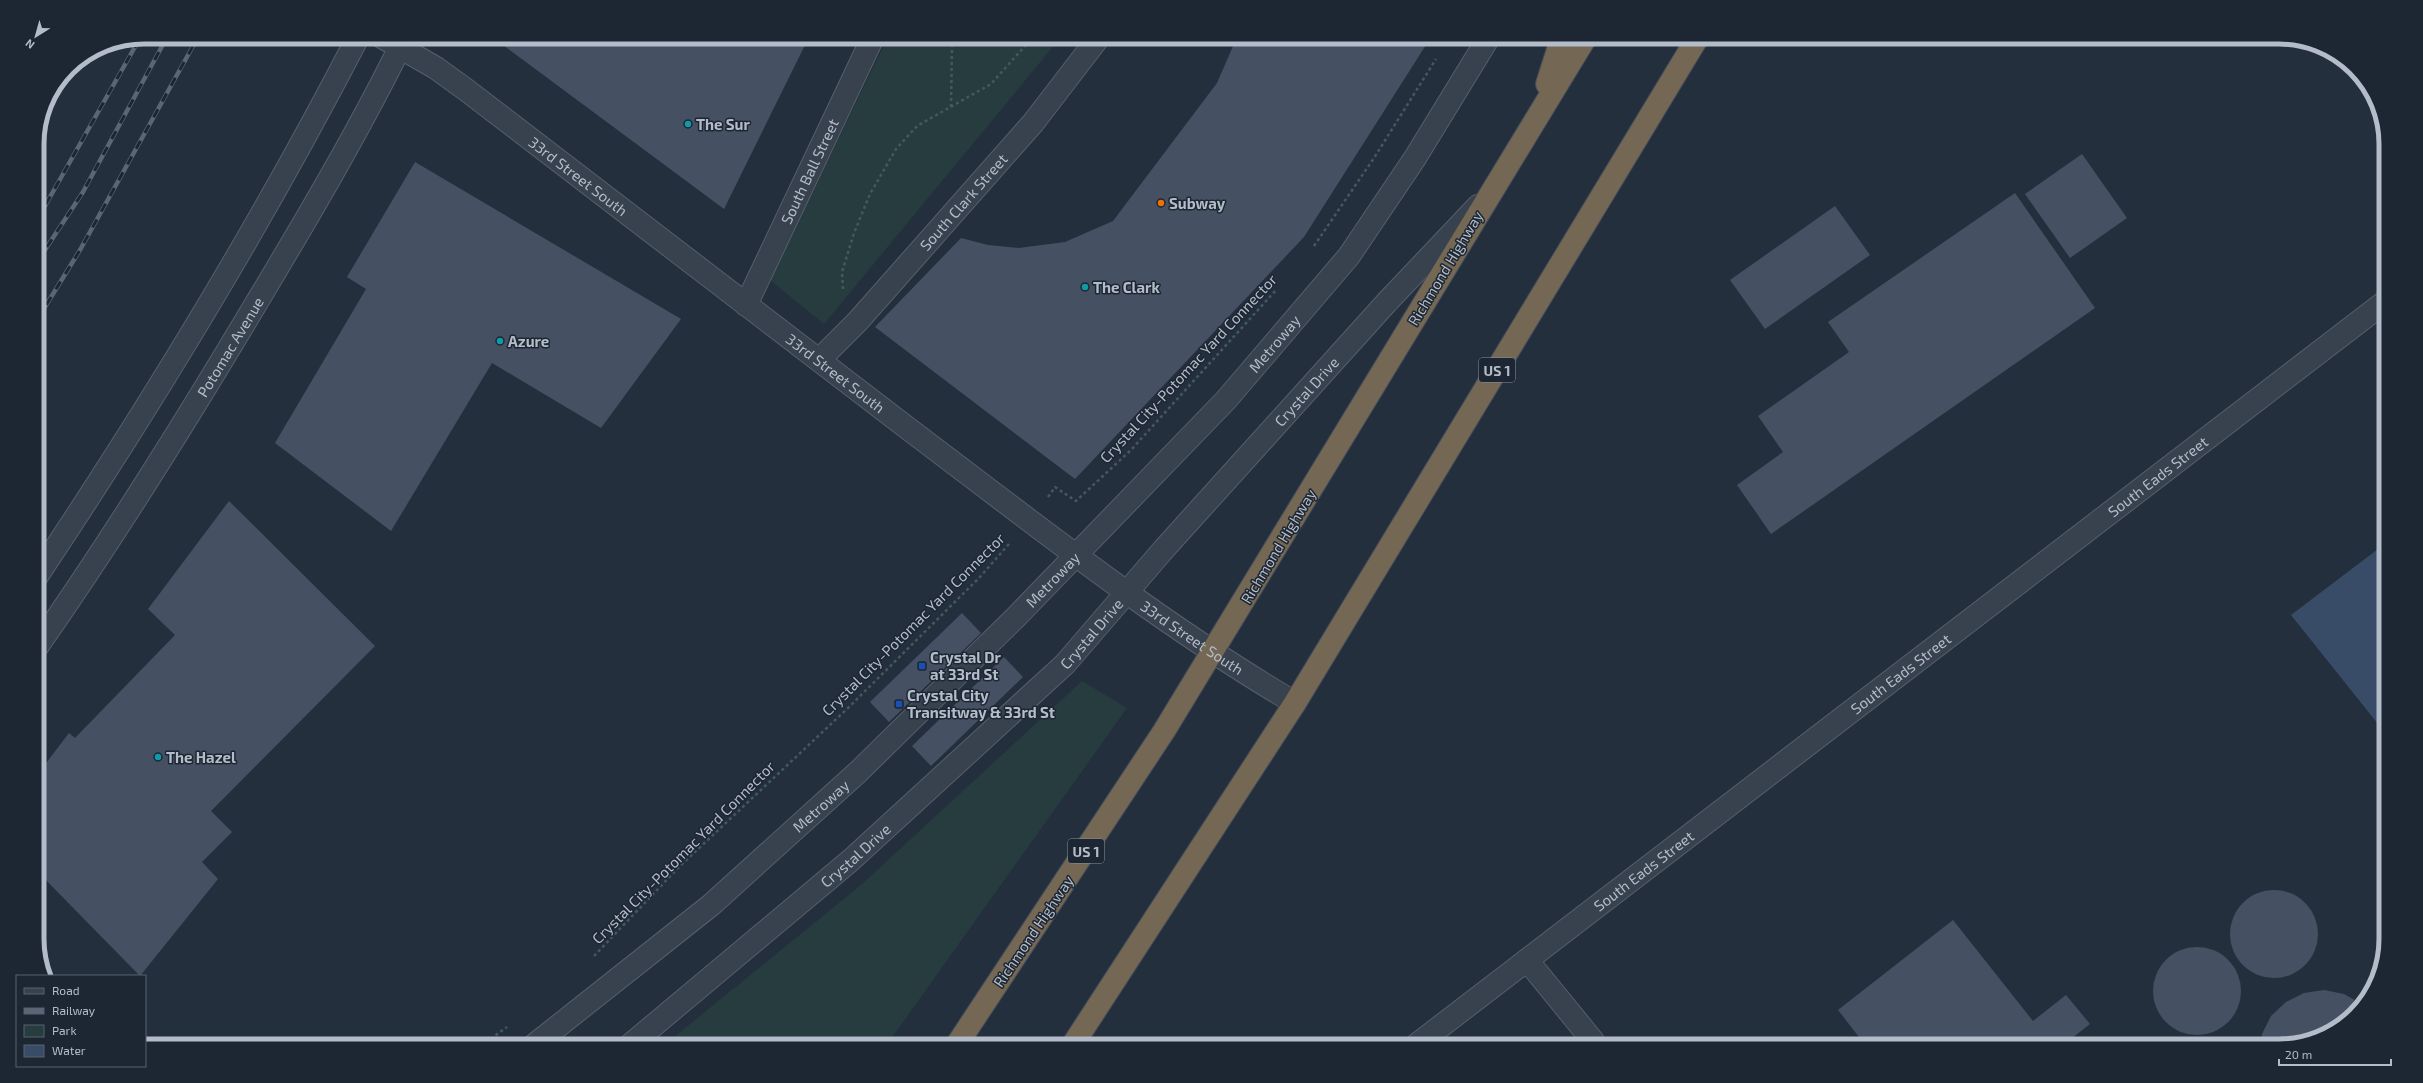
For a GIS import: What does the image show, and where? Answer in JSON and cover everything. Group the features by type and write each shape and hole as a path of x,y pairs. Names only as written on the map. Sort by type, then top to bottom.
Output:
{"highway":[{"path":"1536,118 1560,44"},
{"name":"Richmond Highway","path":"961,1039 1164,732 1582,44"},
{"name":"US 1","path":"1077,1039 1295,703 1694,44"}],"street":[{"path":"44,565 142,415 221,284 305,139 354,44"},
{"name":"Potomac Avenue","path":"44,637 93,567 173,442 284,257 393,44"},
{"name":"33rd Street South","path":"401,44 465,89 1028,521 1212,653 1295,703"},
{"name":"South Ball Street","path":"746,305 870,44"},
{"name":"South Clark Street","path":"819,360 858,321 1033,123 1094,44"},
{"name":"Metroway","path":"542,1039 711,905 858,772 1076,556 1226,400 1349,256 1415,158 1485,44"},
{"name":"Crystal Drive","path":"637,1039 851,860 1065,664 1125,592 1382,307 1491,192"},
{"name":"South Eads Street","path":"1425,1039 2379,306"},
{"path":"1527,960 1591,1039"}],"path":[{"path":"951,107 953,44"},
{"path":"858,321 844,305 842,272 854,234 870,194 896,149 917,126 991,84 1027,44"},
{"path":"1313,247 1374,158 1438,57"},
{"name":"Crystal City-Potomac Yard Connector","path":"590,959 679,868 848,708 979,578 1055,487 1076,501 1131,450 1282,283"},
{"path":"491,1039 510,1025"}],"green space":[{"path":"885,44 1055,44 824,324 770,280"},
{"path":"1082,681 1127,708 891,1039 672,1039 861,885"}],"water":[{"path":"2379,548 2379,725 2291,615"}],"building":[{"name":"The Sur","path":"502,44 806,44 724,209"},
{"name":"The Clark","path":"1234,44 1427,44 1304,237 1075,479 875,327 961,238 988,245 1019,248 1065,242 1113,221 1217,83"},
{"path":"2082,154 2127,218 2070,258 2025,194"},
{"name":"Azure","path":"415,162 681,319 601,428 492,363 391,531 275,443 366,289 347,277"},
{"path":"2015,193 2095,308 1771,534 1737,485 1783,452 1758,416 1849,352 1828,322"},
{"path":"1835,206 1870,255 1765,329 1730,280"},
{"name":"The Hazel","path":"229,501 375,646 211,811 232,832 202,862 218,879 141,975 139,975 44,878 44,766 69,733 75,738 175,635 148,609"},
{"path":"962,613 981,633 889,722 870,702"},
{"path":"1004,657 1023,677 931,766 912,746"},
{"path":"2274,890 2291,893 2305,903 2315,917 2318,934 2315,951 2305,965 2291,975 2274,978 2257,975 2243,965 2233,951 2230,934 2233,917 2243,903 2257,893"},
{"path":"1953,920 2033,1021 2066,995 2090,1024 2071,1039 1861,1039 1838,1010"},
{"path":"2197,947 2214,950 2228,960 2238,974 2241,991 2238,1008 2228,1022 2214,1032 2197,1035 2180,1032 2166,1022 2156,1008 2153,991 2156,974 2166,960 2180,950"},
{"path":"2324,990 2344,994 2357,1001 2335,1022 2318,1031 2305,1036 2292,1038 2261,1039 2271,1016 2286,1002 2304,993"}],"railway":[{"path":"44,208 137,44"},
{"path":"44,251 83,192 163,44"},
{"path":"44,309 80,250 194,44"}],"place":[{"name":"The Sur","path":"688,124"},
{"name":"Subway","path":"1161,203"},
{"name":"The Clark","path":"1085,287"},
{"name":"Azure","path":"500,341"},
{"name":"Crystal Dr at 33rd St","path":"922,666"},
{"name":"Crystal City Transitway & 33rd St","path":"899,704"},
{"name":"The Hazel","path":"158,757"}]}
